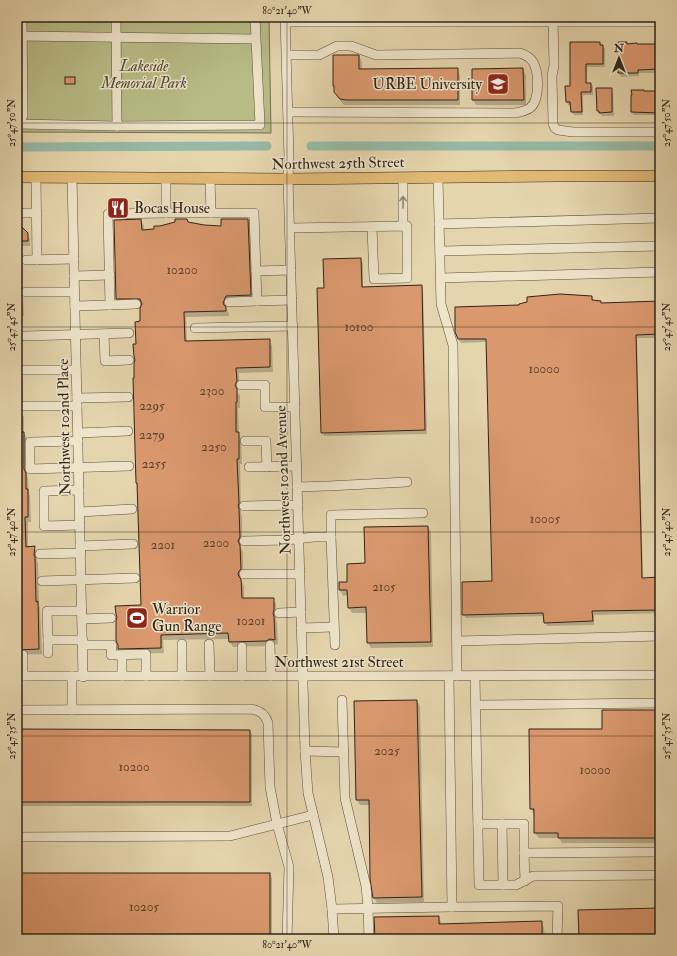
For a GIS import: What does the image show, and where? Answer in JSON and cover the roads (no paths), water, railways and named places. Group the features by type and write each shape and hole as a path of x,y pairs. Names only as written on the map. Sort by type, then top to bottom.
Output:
{"main road":[{"name":"Northwest 25th Street","path":"17,177 288,179 660,176"}],"street":[{"path":"17,123 23,116 19,36 22,17"},
{"path":"116,17 117,126"},
{"path":"17,123 117,126 260,125 255,17"},
{"path":"286,20 553,20 660,22"},
{"name":"Northwest 102nd Avenue","path":"286,20 289,157 288,179 305,751 308,793 328,877 334,939"},
{"path":"553,20 553,124 556,129 569,132 660,132"},
{"path":"19,36 255,39"},
{"path":"286,55 319,55 337,46 355,47 376,55 525,54 536,68 537,82 536,98 532,105 525,111 515,113 288,112"},
{"path":"36,177 37,260"},
{"name":"Northwest 102nd Place","path":"72,177 84,676"},
{"path":"438,177 441,304 453,345 457,641 453,676 452,907"},
{"path":"166,178 166,213"},
{"path":"210,178 211,213"},
{"path":"403,178 403,226"},
{"path":"17,213 37,213"},
{"path":"110,305 108,214 254,213 258,301"},
{"path":"439,224 660,218"},
{"path":"290,228 372,226 407,226 408,278 374,279 372,226"},
{"path":"440,251 660,246"},
{"path":"26,260 74,259"},
{"path":"256,271 291,270"},
{"path":"441,278 660,272"},
{"path":"74,276 110,275"},
{"path":"26,292 74,292"},
{"path":"229,302 292,300"},
{"path":"75,306 136,304"},
{"path":"195,328 293,326"},
{"path":"25,336 129,333"},
{"path":"104,334 105,361 129,360"},
{"path":"25,370 76,370"},
{"path":"240,385 266,385 266,411 295,406"},
{"path":"25,406 128,397"},
{"path":"128,431 30,442 30,469 129,466"},
{"path":"245,441 266,441 268,466"},
{"path":"248,467 297,466"},
{"path":"297,487 407,482"},
{"path":"79,490 44,491 44,526 80,525"},
{"path":"244,506 298,505"},
{"path":"80,512 132,509"},
{"path":"335,645 331,515 422,513"},
{"path":"244,541 331,537"},
{"path":"40,554 133,544"},
{"path":"244,574 300,574"},
{"path":"42,581 135,578"},
{"path":"48,653 47,611 111,618"},
{"path":"279,612 301,612"},
{"path":"301,628 334,627"},
{"path":"457,641 660,636"},
{"path":"48,640 112,645 111,655 146,654 146,676"},
{"path":"182,644 182,676"},
{"path":"209,644 210,676"},
{"path":"270,645 271,676"},
{"path":"242,646 242,676"},
{"path":"20,676 23,655"},
{"path":"122,655 122,676"},
{"name":"Northwest 21st Street","path":"20,676 660,675"},
{"path":"72,676 72,710"},
{"path":"475,676 479,885 516,885 534,876 660,875"},
{"path":"342,700 345,798 366,886 369,939"},
{"path":"476,705 660,703"},
{"path":"17,710 255,709 264,714 268,723 270,787 277,824 289,867 287,939"},
{"path":"305,751 344,752"},
{"path":"17,836 230,836 313,816"},
{"path":"478,824 524,824 525,881"},
{"path":"502,824 503,885"},
{"path":"524,853 660,852"},
{"path":"332,910 368,908 558,906 557,939"}],"waterway":[{"path":"17,147 267,146"},
{"path":"311,146 660,146"}],"place":[{"name":"URBE University","path":"498,84"},
{"name":"Bocas House","path":"118,208"},
{"name":"Warrior Gun Range","path":"137,618"}],"park label":[{"name":"Lakeside Memorial Park","path":"144,74"}]}
